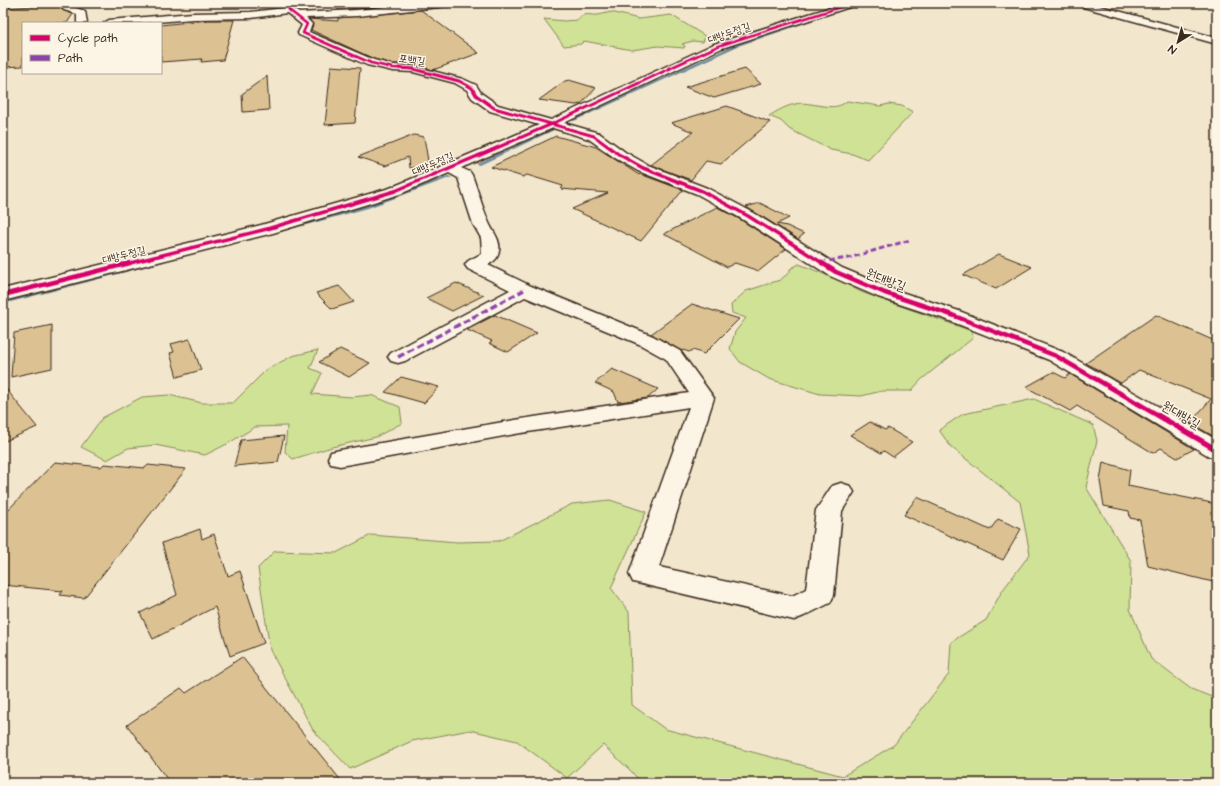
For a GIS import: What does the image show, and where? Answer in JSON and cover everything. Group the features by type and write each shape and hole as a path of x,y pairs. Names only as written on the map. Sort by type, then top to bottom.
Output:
{"street":[{"path":"70,3 67,8 82,14 82,22"},
{"path":"120,22 186,16 251,15 291,10 357,13 448,3"},
{"name":"대방두정길","path":"3,295 267,229 395,190 552,124 718,46 853,3"},
{"path":"1079,3 1217,41"},
{"name":"포백길","path":"291,10 307,24 302,33 327,45 371,63 393,68 419,70 459,81 472,88 476,95 494,108 552,124"},
{"name":"원대방길","path":"552,124 594,136 620,155 642,168 702,191 748,216 836,272 885,293 952,314 1056,356 1217,450"},
{"path":"449,168 465,175 481,224 489,238 491,250 489,257 474,265 524,290 646,340 673,355 702,398"},
{"path":"398,356 524,290"},
{"path":"340,458 515,427 702,398"},
{"path":"702,398 643,574 794,608 820,595 829,510 841,492"}],"green space":[{"path":"611,12 639,19 671,15 705,36 703,42 693,41 682,44 685,46 684,48 658,46 632,50 584,41 581,44 564,46 544,19 564,21 578,20 580,17 585,15 598,15"},
{"path":"847,101 880,106 889,104 902,106 913,112 868,160 852,154 831,150 789,129 781,121 769,116 795,104 802,103 829,107 841,105"},
{"path":"799,264 839,280 861,292 972,331 973,338 921,380 911,391 882,391 861,396 820,394 769,379 740,362 730,349 735,332 746,318 732,313 731,305 746,291 780,280 790,272 790,269"},
{"path":"318,350 310,368 322,373 312,394 352,397 371,395 400,407 402,423 376,437 332,447 293,459 285,452 287,426 255,427 229,443 205,455 155,445 128,448 107,460 81,447 102,418 142,397 169,395 202,403 233,403 266,370 292,356"},
{"path":"1034,399 1093,425 1097,441 1086,487 1131,561 1130,609 1151,659 1191,689 1217,699 1217,783 641,783 631,771 603,745 567,778 517,741 470,730 412,741 350,769 313,730 270,650 258,568 275,551 336,553 371,535 457,542 499,541 572,504 610,500 646,512 611,588 629,612 632,705 665,729 843,776 894,745 949,674 951,642 986,620 1002,591 1030,554 1020,502 951,447 939,430 963,414"}],"building":[{"path":"353,3 409,3 338,10 338,7"},
{"path":"63,4 61,9 73,14 68,22 22,22 22,66 3,67 3,8"},
{"path":"421,10 479,53 433,70 413,64 393,64 374,59 311,30 313,25 309,19 338,21 338,18"},
{"path":"208,20 234,20 223,60 201,62 202,59 162,62 162,25"},
{"path":"331,66 360,68 355,123 325,125"},
{"path":"745,69 761,84 714,98 685,87"},
{"path":"267,76 269,110 243,112 242,94"},
{"path":"569,80 596,88 581,104 576,105 539,100 565,81"},
{"path":"727,106 770,122 721,164 706,161 691,180 651,165 693,132 671,123"},
{"path":"414,135 424,137 429,167 409,168 408,157 385,166 358,157"},
{"path":"556,136 596,147 639,175 640,174 683,190 641,241 572,209 608,193 561,189 563,186 527,175 523,177 491,167"},
{"path":"760,203 789,218 777,224 787,226 804,234 798,239 746,207"},
{"path":"717,207 741,220 786,249 759,271 735,263 727,267 664,234"},
{"path":"999,254 1032,267 996,289 963,275"},
{"path":"456,283 484,295 452,311 426,298"},
{"path":"339,286 354,302 332,309 316,293"},
{"path":"692,304 739,319 704,354 693,350 689,352 682,351 651,334"},
{"path":"495,315 537,333 508,352 489,343 492,341 467,330"},
{"path":"1156,315 1217,342 1217,437 1190,423 1211,399 1139,370 1121,383 1086,363"},
{"path":"52,325 52,368 11,377 14,333"},
{"path":"190,339 201,370 177,377 170,353 174,352 171,344"},
{"path":"340,349 370,363 349,377 319,362"},
{"path":"612,369 658,389 648,398 618,402 614,392 595,383"},
{"path":"1053,372 1065,378 1070,374 1194,449 1177,458 1161,448 1153,453 1077,406 1070,411 1026,387"},
{"path":"401,377 439,387 424,403 385,392"},
{"path":"3,385 37,427 3,442"},
{"path":"870,422 885,430 888,428 912,442 893,457 884,451 881,453 850,435"},
{"path":"284,436 278,462 234,466 241,440"},
{"path":"55,462 101,467 104,464 145,468 148,465 186,469 84,598 60,595 63,591 3,585 3,515"},
{"path":"1103,462 1130,470 1128,486 1217,504 1217,583 1148,566 1140,520 1130,518 1129,511 1104,506 1100,481"},
{"path":"917,497 990,530 998,519 1021,529 1003,560 904,515"},
{"path":"200,529 202,539 214,534 228,576 240,571 264,643 230,656 215,607 153,639 140,613 177,595 162,543"},
{"path":"242,657 343,783 170,783 127,725 181,688 186,693"}],"waterway":[{"path":"573,120 737,45 864,3"},
{"path":"478,164 556,128"},
{"path":"284,229 366,207 450,177"},
{"path":"3,302 162,261"}],"marked path":[{"path":"821,262 849,258 910,240"},
{"path":"398,357 524,290"}],"cycle path":[{"path":"287,3 289,10 307,24 303,33 371,63 393,68 413,69 459,81 472,88 476,95 494,108 594,136 620,155 643,168 702,191 748,216 836,272 885,293 952,315 1056,356 1217,450"},
{"path":"3,295 267,229 395,191 552,124 718,46 853,3"}]}
